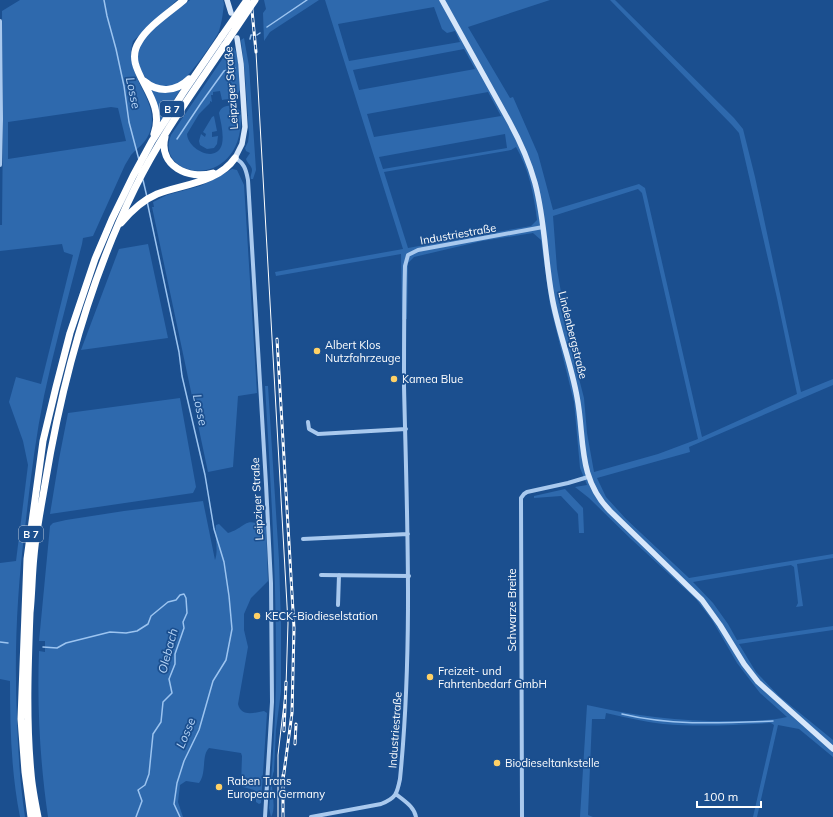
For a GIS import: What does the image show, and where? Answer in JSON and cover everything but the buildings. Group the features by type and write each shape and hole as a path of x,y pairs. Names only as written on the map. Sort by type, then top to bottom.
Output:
{"highway":[{"path":"146,152 156,129 157,113 152,99 136,68 134,58 136,49 139,41 148,31 184,0"},
{"name":"B 7","path":"31,817 25,772 21,719 27,559 43,441 70,333 96,258 112,218 133,176 146,152 198,71 247,0"},
{"name":"B 7","path":"38,817 31,773 28,718 28,664 34,555 53,434 66,377 88,302 113,235 135,187 166,132 255,0"},
{"path":"140,76 154,87 168,90 184,84 198,71"},
{"path":"166,132 164,146 166,156 174,166 184,172 198,175 210,174 235,158"},
{"path":"113,235 139,204 156,195 211,177 226,168 235,158"}],"main road":[{"path":"227,0 231,13"},
{"name":"Lindenbergstraße","path":"442,0 519,140 535,184 543,227 552,298 577,395 588,477 606,508 702,600 716,619 744,664 758,682 833,749"},
{"name":"Leipziger Straße","path":"235,158 242,144 245,127 241,64 237,38"}],"street":[{"path":"0,21 0,165"},
{"name":"Leipziger Straße","path":"235,158 243,164 246,169 248,180 271,583 272,702 265,817"},
{"name":"Industriestraße","path":"396,794 402,760 407,680 409,576 405,266 408,255 418,250 543,227"},
{"path":"308,422 309,429 318,434 406,429"},
{"name":"Schwarze Breite","path":"522,817 521,498 527,492 588,477"},
{"path":"303,539 408,534"},
{"path":"321,575 409,576"},
{"path":"338,605 339,575"},
{"path":"311,817 381,804 391,800 396,794 408,803 415,812 416,817"}],"shaded area":[{"path":"20,0 177,0 133,41 131,54 133,67 151,110 152,122 147,138 131,155 125,165 93,236 83,238 41,412 33,462 22,552 17,623 17,730 25,817 20,817 13,766 10,681 0,679 0,563 16,561 28,465 23,441 9,402 16,377 41,384 73,255 64,252 62,244 0,251 0,225 2,225 3,117 2,11","holes":["111,107 118,108 126,141 8,159 8,122"]},
{"path":"190,0 223,0 222,21 219,31 192,71 182,81 173,85 163,86 155,84 142,73 138,57 139,48 143,40 152,30"},
{"path":"264,0 319,0 270,32 264,41 263,13 266,9"},
{"path":"325,0 550,0 468,27 510,98 513,97 538,154 553,210 639,184 645,188 702,437 797,394 777,298 739,133 610,0 615,0 734,118 743,129 755,177 801,392 833,379 833,385 689,447 690,452 597,478 606,497 626,519 689,578 833,554 833,558 797,564 803,606 796,607 798,603 794,567 791,565 693,582 713,603 737,640 833,626 833,630 739,644 756,672 779,696 833,740 833,757 799,729 778,725 757,817 753,817 774,725 771,723 704,726 676,725 642,721 606,713 605,719 592,719 588,815 593,817 580,817 587,705 644,716 682,720 741,721 770,720 787,717 760,693 737,663 712,620 696,599 589,498 575,487 587,485 580,468 574,402 550,305 541,240 533,233 482,241 414,257 408,263 407,319 402,320 401,254 276,276 275,272 403,249","holes":["434,7 442,29 447,33 455,31 460,42 349,61 338,24","464,49 475,69 359,90 353,70","488,92 501,116 374,137 367,114","505,134 507,148 383,169 379,157","516,147 521,155 530,182 537,220 531,226 408,248 384,172 511,150","638,189 642,193 698,439 658,454 594,472 587,433 584,398 560,305 563,304 557,269 553,216"]},
{"path":"244,38 249,66 256,170 253,179 251,179 252,169 246,159 250,153 246,151 245,148 248,142 249,134 241,40"},
{"path":"234,47 238,62 240,90 237,95 232,98 222,100 220,91 213,92 213,95 211,95 212,102 210,101 210,103 199,114 187,134 192,145 197,149 209,154 215,153 219,150 223,140 219,113 223,107 235,106 241,112 238,138 229,156 216,167 201,171 186,169 175,162 169,150 171,135 227,52"},
{"path":"145,83 151,87 182,87 158,125"},
{"path":"214,116 217,131 212,132 212,137 218,136 217,144 214,148 207,149 200,145 199,141 201,134 205,137 206,134 203,132"},
{"path":"232,169 237,170 244,185 257,393 238,396 233,467 208,472 152,207 154,207 153,202 167,195 200,186"},
{"path":"148,244 168,338 81,350 119,249"},
{"path":"265,386 268,386 279,560 281,625 281,691 276,730 274,771 272,777 274,807 271,817 269,808 276,702 276,611"},
{"path":"180,398 196,487 193,493 50,514 68,413"},
{"path":"565,489 583,508 584,533 579,533 578,514 561,496 534,498 534,496"},
{"path":"203,501 215,560 217,552 216,525 219,524 228,533 249,522 266,527 268,581 251,598 244,614 244,630 248,647 238,704 242,711 248,713 264,711 267,713 261,803 259,804 256,802 256,793 254,790 241,785 241,753 209,748 205,755 203,774 199,783 186,781 180,785 178,802 183,817 48,817 40,734 38,672 39,651 45,652 45,641 39,641 50,526 53,523 66,520"}],"waterway":[{"name":"Losse","path":"104,0 124,86 129,122 139,160"},
{"path":"267,27 307,0"},
{"path":"250,39 252,35"},
{"path":"177,139 224,71 235,68"},
{"name":"Losse","path":"143,180 147,197"},
{"name":"Losse","path":"147,201 179,352 182,376 205,475 214,529 224,562 232,629 226,660 213,681 199,730 184,761 177,783 174,804 180,817"},
{"name":"Olebach","path":"43,647 57,648 66,643 110,632 126,633 137,631 148,624 151,616 168,602 176,600 180,595 184,594 186,598 187,613 183,622 184,628 175,654 175,664 169,679 172,693 163,702 161,722 153,734 149,774 145,785 138,790 142,801 136,817"},
{"path":"0,642 8,643"},
{"path":"622,714 641,718 697,723 773,721"}],"tram line":[{"path":"256,52 288,623 286,686 278,755 278,817"}],"railway":[{"path":"251,0 256,52"},
{"path":"277,339 294,628 292,713 283,780"},
{"path":"284,731 286,682"},
{"path":"295,744 296,724"},
{"path":"283,775 283,817"}],"place":[{"name":"Albert Klos Nutzfahrzeuge","path":"317,351"},
{"name":"Kamea Blue","path":"394,379"},
{"name":"KECK-Biodieselstation","path":"257,616"},
{"name":"Freizeit- und Fahrtenbedarf GmbH","path":"430,677"},
{"name":"Biodieseltankstelle","path":"497,763"},
{"name":"Raben Trans European Germany","path":"219,787"}]}
